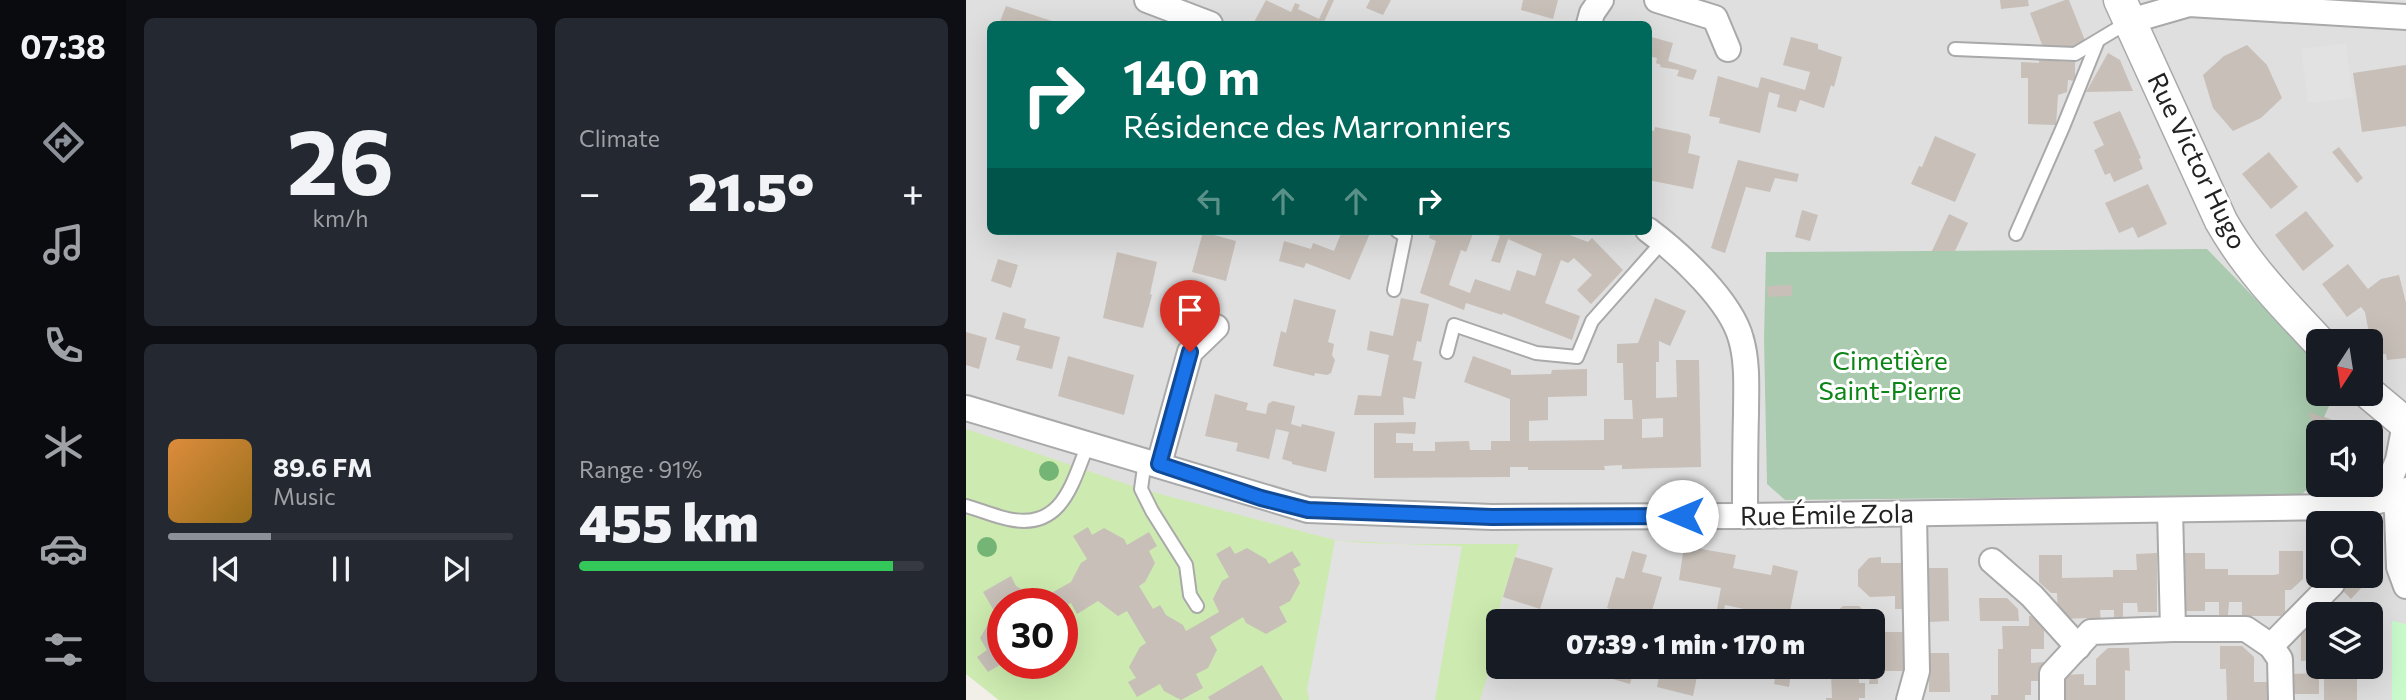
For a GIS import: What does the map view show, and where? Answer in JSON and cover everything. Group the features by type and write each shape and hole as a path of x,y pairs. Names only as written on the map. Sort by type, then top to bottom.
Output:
{"street":[{"path":"1147,0 1202,21"},
{"path":"1590,21 1601,0"},
{"path":"1657,0 1716,18 1728,49"},
{"path":"2125,10 2189,4 2406,17"},
{"name":"Rue Victor Hugo","path":"2125,10 2221,221 2233,242 2276,296 2307,329"},
{"path":"1656,236 1717,294 1741,338 1746,386 1745,516"},
{"path":"1152,462 1190,352 1216,327"},
{"path":"2384,406 2406,424 2398,460 2389,482 2400,494 2397,512 2399,567 2406,586"},
{"name":"Rue Émile Zola","path":"966,408 1308,510 1492,517 1914,514 2334,507 2364,504 2400,494"},
{"path":"2170,510 2173,629"},
{"path":"1909,700 1917,671 1914,514"},
{"path":"1992,561 2032,596 2078,646"},
{"path":"2271,646 2328,588"},
{"path":"2052,700 2052,674 2091,632 2173,629 2246,629 2271,646 2280,659 2281,700"}],"lane":[{"path":"2016,234 2097,43 2125,10"},
{"path":"1955,49 2075,54 2097,43"},
{"path":"1394,290 1403,235"},
{"path":"1447,352 1454,325 1536,353 1577,357 1592,321 1656,236"},
{"path":"966,506 1008,520 1036,521 1053,513 1070,490 1088,443"},
{"path":"1152,462 1141,489 1186,565 1190,595 1197,606"}],"shaded area":[{"path":"966,0 2406,0 2406,624 2392,622 2392,700 999,700 966,674"},
{"path":"2346,43 2353,98 2308,103 2301,49"},
{"path":"1335,540 1462,546 1435,700 1309,700 1307,690"}],"green space":[{"name":"Cimetière Saint-Pierre","path":"2207,249 2306,351 2306,406 2329,406 2324,417 2332,420 2306,420 2306,490 2301,495 1785,500 1767,484 1764,339 1766,252"},
{"path":"966,429 1141,489 1335,540 1400,544 1519,544 1499,609 1486,609 1486,679 1480,700 999,700 966,674"},
{"path":"2392,621 2406,624 2406,700 2392,700"}],"building":[{"path":"1266,0 1291,12 1295,3 1300,5 1298,9 1319,19 1328,0 1334,0 1324,21 1255,21"},
{"path":"1370,0 1391,0 1383,15 1366,8"},
{"path":"1523,0 1558,0 1553,19 1521,10"},
{"path":"2000,0 2028,0 2029,6 2001,9"},
{"path":"2069,0 2086,43 2072,47 2043,47 2030,13"},
{"path":"1006,6 1052,21 1000,21"},
{"path":"1652,37 1673,43 1668,61 1697,70 1693,80 1677,76 1679,70 1660,67 1661,65 1656,63 1657,58 1652,57"},
{"path":"1791,37 1818,44 1818,49 1842,57 1834,87 1831,85 1824,108 1800,100 1796,112 1777,107 1780,95 1769,92 1760,133 1719,123 1720,118 1709,116 1718,76 1758,88 1761,77 1805,90 1810,72 1783,65"},
{"path":"2247,45 2267,65 2282,98 2261,118 2233,131 2213,108 2203,75 2224,56"},
{"path":"2108,53 2120,60 2133,91 2086,92"},
{"path":"2039,60 2075,62 2075,81 2068,80 2067,92 2058,95 2056,125 2028,124 2028,78 2021,78 2021,62 2039,63"},
{"path":"2406,65 2406,126 2362,132 2353,73"},
{"path":"2120,111 2141,158 2139,159 2143,169 2114,182 2110,173 2105,175 2094,150 2104,145 2093,122"},
{"path":"1655,127 1689,134 1691,137 1688,153 1700,156 1693,189 1652,181"},
{"path":"1935,136 1976,154 1955,202 1911,184 1919,166 1922,167"},
{"path":"2339,147 2363,178 2357,183 2332,152"},
{"path":"2269,152 2298,187 2271,209 2242,174"},
{"path":"1738,160 1799,174 1797,182 1775,178 1770,192 1746,187 1725,253 1711,248"},
{"path":"2148,184 2167,224 2138,238 2133,227 2119,233 2105,203"},
{"path":"1802,210 1818,215 1810,241 1795,237"},
{"path":"2306,211 2334,246 2303,271 2275,235"},
{"path":"1949,214 1968,223 1955,251 1932,251"},
{"path":"1202,235 1236,241 1226,281 1192,272"},
{"path":"1340,235 1369,235 1350,280 1306,263 1304,268 1279,261 1284,241 1311,249 1313,243 1334,251"},
{"path":"1430,235 1472,235 1466,252 1461,250 1449,285 1470,293 1475,279 1510,291 1517,270 1535,276 1542,254 1508,239 1500,263 1491,261 1500,236 1495,235 1570,235 1588,242 1592,238 1623,270 1591,304 1577,290 1592,275 1574,258 1568,263 1561,260 1545,303 1580,316 1572,340 1503,313 1502,315 1466,303 1464,310 1420,293 1436,241 1429,238"},
{"path":"1117,252 1157,262 1143,328 1103,318"},
{"path":"998,259 1018,265 1011,288 991,281"},
{"path":"2348,264 2368,289 2381,279 2399,275 2406,303 2406,358 2387,360 2384,354 2384,329 2368,329 2365,312 2361,307 2347,317 2322,284"},
{"path":"1792,285 1792,296 1768,297 1767,286"},
{"path":"1401,298 1429,304 1421,342 1417,341 1413,360 1422,362 1415,399 1403,397 1404,415 1354,415 1358,395 1381,396 1389,355 1367,350 1370,331 1393,336"},
{"path":"1655,298 1686,311 1670,346 1659,341 1656,398 1677,397 1676,360 1699,360 1701,467 1622,469 1622,465 1604,466 1605,470 1528,470 1528,467 1510,467 1510,477 1374,478 1374,423 1416,422 1415,434 1396,433 1396,443 1413,443 1413,451 1435,451 1435,442 1469,441 1470,450 1491,450 1491,441 1510,441 1510,399 1464,382 1473,356 1511,370 1511,375 1551,374 1552,370 1587,369 1587,396 1548,397 1548,420 1529,421 1529,441 1604,440 1604,419 1633,419 1632,400 1624,400 1623,363 1617,363 1617,344 1638,343","holes":["1663,418 1663,437 1642,438 1642,419"]},
{"path":"1294,299 1336,310 1328,342 1334,344 1332,355 1335,360 1331,373 1327,375 1315,373 1314,376 1273,366 1281,331 1286,333"},
{"path":"1003,312 1026,319 1024,328 1060,337 1052,369 1016,360 1020,346 995,339"},
{"path":"966,332 987,338 979,369 966,365"},
{"path":"1068,356 1134,375 1124,415 1058,396"},
{"path":"1215,394 1248,403 1246,410 1266,414 1268,404 1273,401 1295,406 1291,424 1335,432 1326,472 1282,459 1289,432 1276,429 1269,459 1236,451 1238,443 1205,436"},
{"path":"2308,412 2332,420 2312,420"},
{"path":"1088,527 1092,535 1104,528 1124,539 1127,545 1149,532 1157,546 1149,551 1155,563 1145,582 1139,586 1153,609 1160,605 1166,615 1183,625 1186,631 1219,612 1213,599 1222,581 1229,577 1216,554 1230,546 1235,554 1247,548 1266,559 1269,564 1292,551 1301,565 1293,569 1300,583 1290,601 1279,607 1287,622 1266,634 1246,623 1243,617 1210,637 1217,650 1208,668 1196,674 1203,688 1181,700 1164,691 1160,684 1137,697 1128,682 1136,678 1129,667 1140,647 1146,643 1127,611 1118,616 1098,601 1078,613 1078,588 1060,588 1071,582 1081,563 1087,559 1073,536"},
{"path":"1684,546 1736,555 1733,568 1771,575 1773,565 1798,571 1790,609 1744,609 1725,605 1724,609 1717,609 1721,588 1679,580"},
{"path":"1632,551 1647,555 1642,572 1662,577 1653,609 1607,608 1616,577 1624,579"},
{"path":"2279,551 2303,551 2303,579 2291,590 2285,590 2285,616 2252,616 2252,621 2242,621 2242,602 2229,602 2228,615 2219,615 2219,602 2205,602 2205,611 2185,611 2185,553 2205,553 2205,569 2228,569 2228,575 2274,575 2279,574"},
{"path":"2157,553 2157,612 2138,612 2137,603 2123,603 2123,617 2114,617 2114,610 2100,610 2101,623 2091,623 2091,618 2058,619 2057,593 2051,593 2039,582 2039,555 2062,555 2062,578 2113,577 2113,570 2137,570 2136,554"},
{"path":"1515,557 1553,568 1540,609 1503,597"},
{"path":"1881,557 1881,563 1904,563 1905,609 1895,609 1895,596 1870,597 1858,586 1858,570 1869,558"},
{"path":"1928,568 1948,568 1949,621 1929,622"},
{"path":"1011,576 1020,588 990,588"},
{"path":"2340,588 2361,588 2351,599"},
{"path":"1979,598 2007,598 2018,609 2019,621 1980,621"},
{"path":"1843,606 1859,606 1862,609 1839,609"},
{"path":"2029,616 2044,616 2044,649 2031,649 2031,663 2044,662 2044,681 2031,681 2031,695 2025,695 2025,700 1991,700 1991,695 1998,695 1998,649 2003,649 2002,626 2029,626"},
{"path":"987,626 987,650 980,638"},
{"path":"2301,627 2306,627 2306,661 2301,661"},
{"path":"1885,632 1904,632 1904,671 1885,671"},
{"path":"2220,646 2242,646 2254,657 2254,682 2267,682 2267,700 2227,700 2226,669 2220,669"},
{"path":"2108,648 2129,648 2130,671 2125,670 2125,700 2064,700 2063,675 2084,674 2084,685 2096,685 2096,659"},
{"path":"987,650 987,671 977,657"},
{"path":"1929,653 1949,653 1950,692 1929,692"},
{"path":"1262,665 1283,700 1210,700 1208,697"},
{"path":"2306,673 2306,679 2319,679 2319,694 2291,694 2290,674"},
{"path":"1612,679 1631,679 1630,684"},
{"path":"1659,679 1697,679 1693,696 1657,687"},
{"path":"1775,679 1790,679 1789,687 1774,684"},
{"path":"1831,679 1859,679 1859,683 1865,683 1865,698 1826,700 1832,698"},
{"path":"1870,679 1878,679 1878,684 1869,684"},
{"path":"2324,679 2357,679 2357,700 2324,700"}],"route":[{"path":"1190,352 1159,464 1261,498 1308,510 1360,513 1492,517 1682,516"}]}
